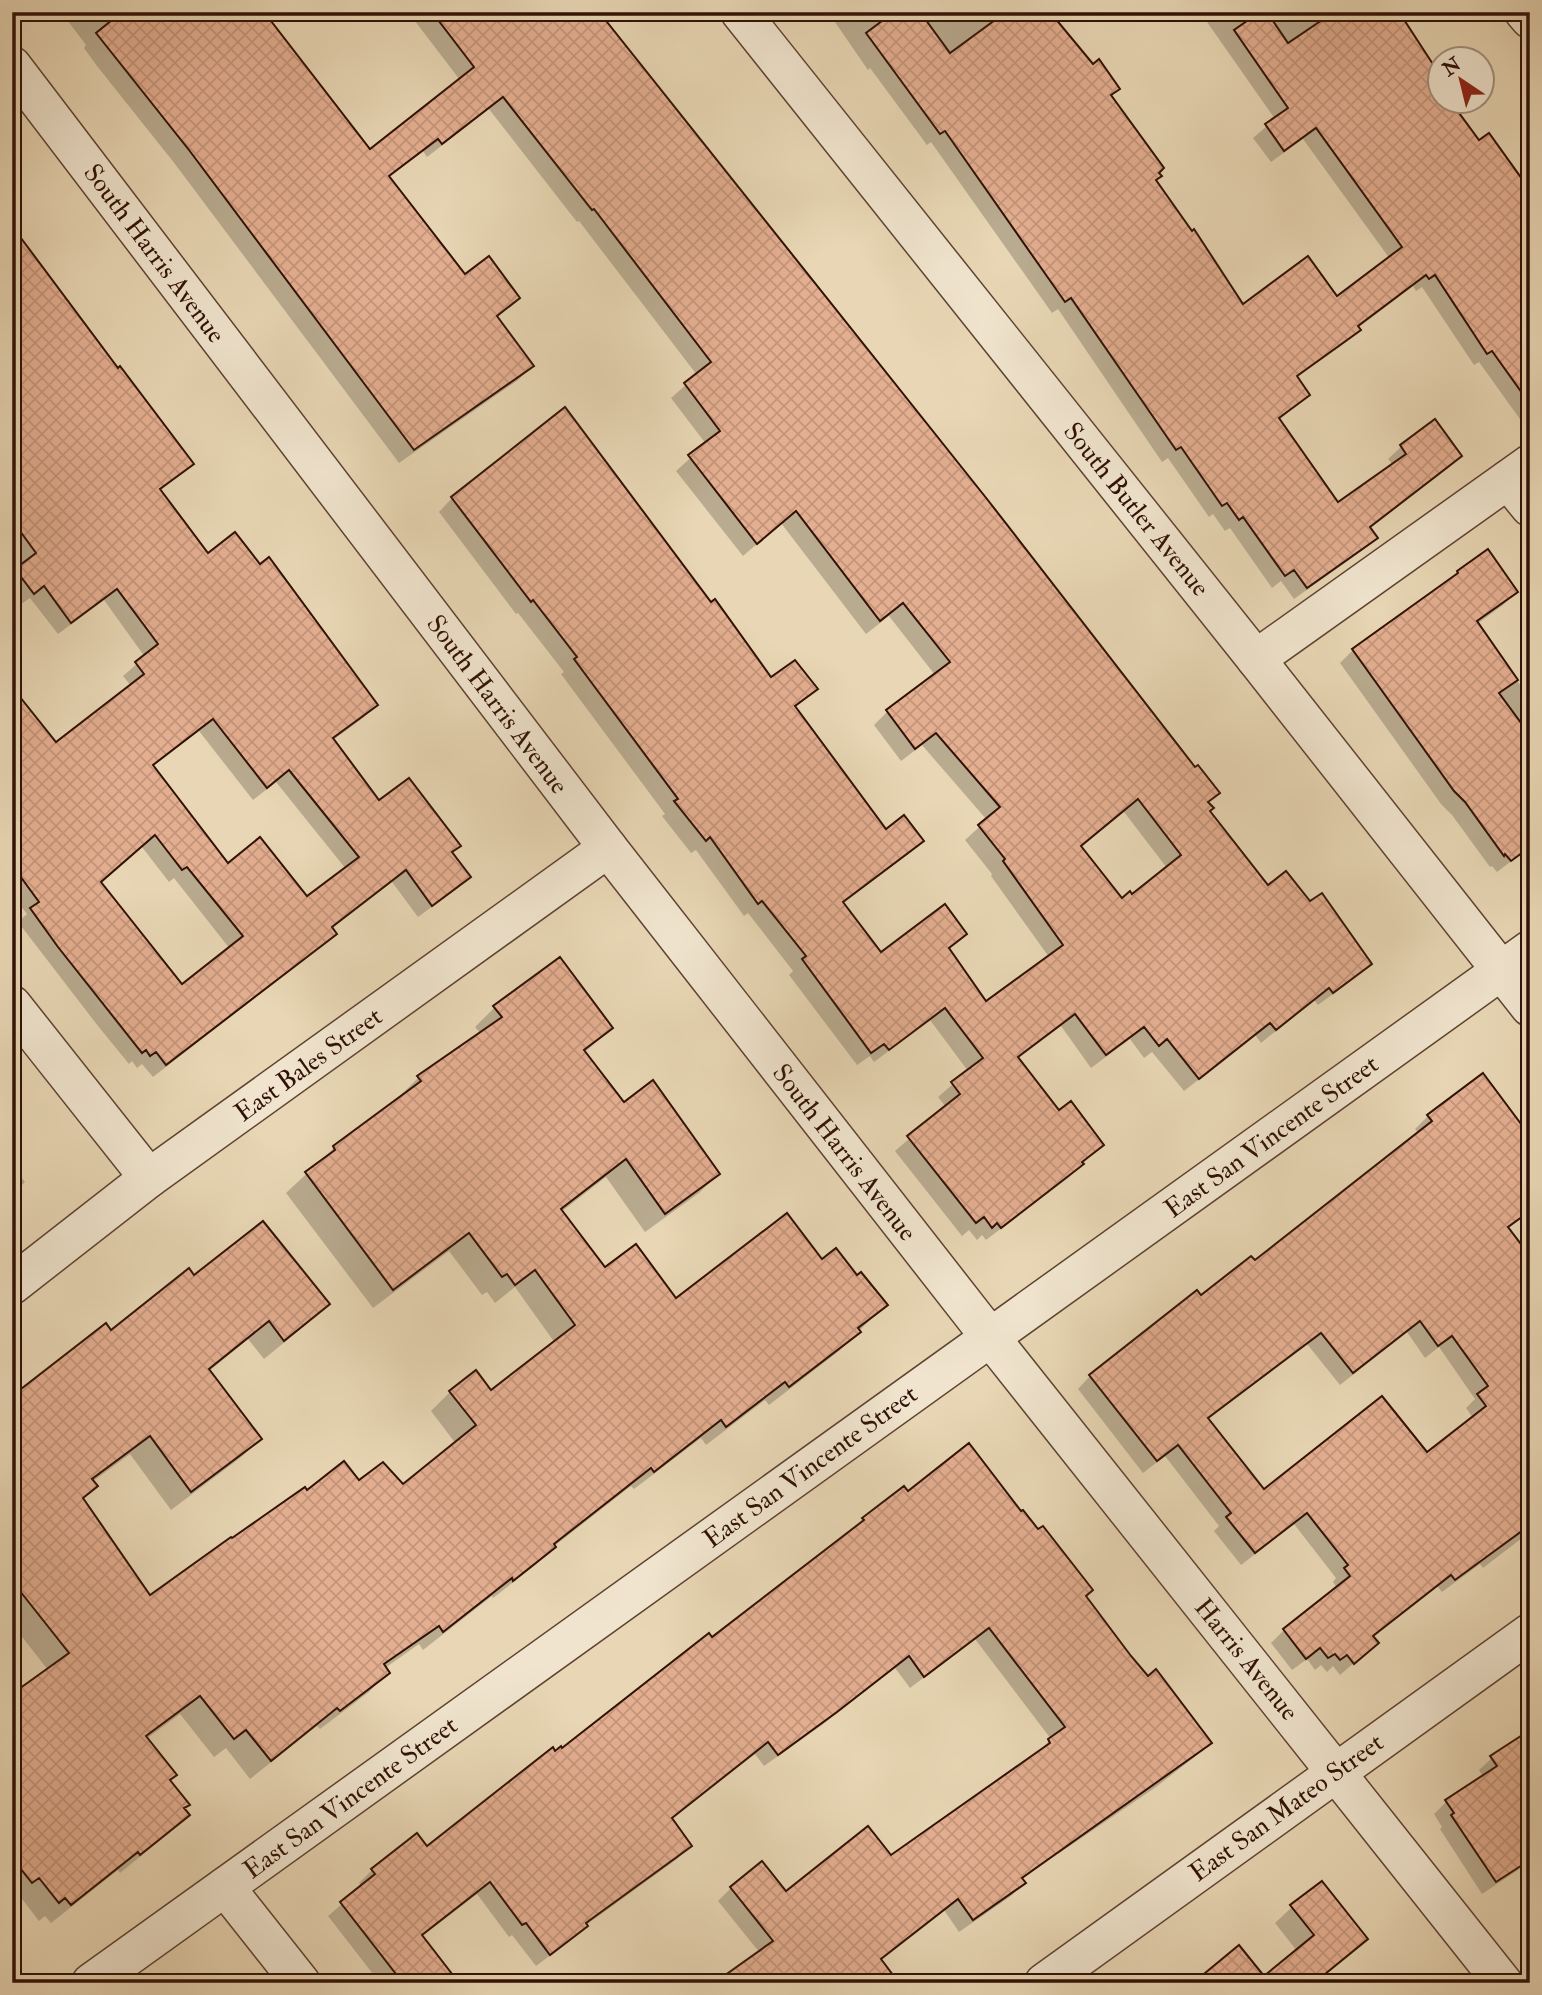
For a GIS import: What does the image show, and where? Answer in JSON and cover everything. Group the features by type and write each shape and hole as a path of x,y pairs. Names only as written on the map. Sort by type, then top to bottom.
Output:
{"street":[{"name":"South Butler Avenue","path":"740,12 1256,659 1515,960 1530,1007"},
{"path":"1524,12 1530,19"},
{"name":"South Harris Avenue","path":"12,65 608,848 990,1337"},
{"path":"1256,659 1522,484"},
{"name":"East Bales Street","path":"12,1285 149,1178 608,848"},
{"name":"East San Vincente Street","path":"91,1983 1515,960"},
{"path":"12,1005 149,1178"},
{"name":"Harris Avenue","path":"990,1337 1503,1983"},
{"name":"East San Mateo Street","path":"1044,1983 1530,1633"},
{"path":"225,1887 301,1983"}],"building":[{"path":"122,12 264,12 370,149 474,67 432,12 599,12 987,499 1195,767 1198,765 1220,793 1208,802 1214,808 1210,811 1268,885 1286,871 1310,901 1322,893 1372,964 1333,993 1329,988 1276,1030 1270,1023 1199,1079 1167,1039 1159,1046 1144,1027 1106,1055 1075,1014 1018,1057 1059,1110 1071,1101 1104,1145 1082,1162 1084,1164 1001,1228 997,1223 992,1228 984,1217 976,1223 907,1136 960,1094 951,1082 983,1058 945,1008 889,1050 884,1044 871,1053 802,959 806,956 762,901 758,904 710,837 706,841 674,801 678,799 574,659 577,657 533,600 531,602 451,497 565,407 711,602 715,599 771,677 795,660 818,689 795,706 886,829 904,815 924,841 843,902 881,952 945,904 967,934 949,948 986,1001 1063,945 1003,861 1005,859 978,825 1000,807 936,733 915,749 886,710 950,662 903,603 880,621 796,511 757,544 688,455 720,431 684,383 711,362 594,209 592,210 503,97 442,144 438,139 389,176 465,274 489,256 520,298 497,316 534,366 414,450 189,150 96,33","holes":["1138,799 1181,855 1132,894 1130,891 1122,898 1081,846"]},
{"path":"894,12 920,12 950,53 1006,12 1050,12 1093,64 1099,59 1120,89 1111,95 1164,168 1159,173 1162,176 1156,180 1192,231 1194,229 1243,304 1308,256 1337,296 1402,247 1316,128 1284,151 1265,124 1288,108 1234,30 1260,12 1267,12 1288,43 1334,12 1399,12 1426,53 1426,116 1461,116 1479,140 1489,133 1530,190 1530,404 1492,351 1487,354 1435,275 1429,279 1426,275 1358,326 1361,330 1297,376 1310,395 1279,418 1338,502 1406,454 1400,445 1435,419 1462,456 1370,527 1378,538 1307,588 1294,570 1285,576 1243,517 1239,520 1227,503 1222,506 1181,447 1176,450 1071,298 1065,302 945,131 940,134 866,33"},
{"path":"12,226 194,464 160,489 208,553 235,532 260,564 269,557 378,705 333,738 379,800 409,778 461,846 452,852 471,877 432,906 406,870 332,927 337,934 166,1065 156,1052 150,1056 146,1050 142,1053 30,908 39,902 12,865 12,687 56,742 144,674 135,662 158,644 117,589 71,623 44,586 34,594 15,569 36,553 12,520","holes":["213,719 267,788 289,770 359,857 307,896 260,837 228,863 153,765","155,835 182,870 187,867 243,936 182,984 101,882"]},
{"path":"1488,549 1518,592 1477,621 1518,680 1499,693 1530,735 1530,847 1511,861 1505,854 1504,856 1454,791 1352,649"},
{"path":"560,957 613,1028 584,1050 624,1102 653,1080 720,1174 665,1214 626,1159 561,1209 605,1267 636,1244 676,1298 787,1213 822,1259 836,1248 857,1275 861,1272 888,1305 858,1328 861,1332 789,1387 785,1382 726,1427 721,1420 654,1472 651,1468 554,1544 556,1547 513,1581 512,1578 443,1632 439,1626 384,1664 390,1673 340,1711 337,1708 271,1761 246,1730 234,1739 200,1696 146,1736 177,1775 170,1780 190,1805 184,1808 190,1815 71,1905 65,1898 59,1903 39,1878 32,1883 12,1858 12,1694 69,1653 12,1581 12,1396 106,1323 111,1330 189,1268 194,1275 263,1221 330,1304 284,1341 269,1321 209,1369 262,1439 191,1492 150,1436 92,1479 98,1486 83,1498 150,1595 305,1487 307,1490 344,1461 359,1480 383,1462 403,1484 476,1425 449,1391 476,1370 491,1390 575,1325 535,1270 515,1285 507,1274 502,1277 469,1233 393,1290 305,1172 335,1150 333,1146 421,1081 417,1076 502,1017 493,1006"},
{"path":"1483,1073 1530,1136 1530,1211 1508,1227 1530,1256 1530,1525 1455,1580 1451,1575 1373,1636 1379,1643 1354,1664 1347,1655 1340,1660 1335,1654 1328,1658 1320,1648 1306,1659 1283,1629 1350,1576 1344,1568 1348,1565 1307,1513 1255,1553 1226,1517 1231,1513 1178,1445 1157,1461 1089,1375 1197,1290 1201,1295 1251,1256 1255,1260 1432,1121 1427,1115","holes":["1420,1321 1438,1346 1452,1336 1488,1386 1477,1394 1486,1406 1427,1452 1382,1396 1264,1489 1208,1418 1321,1333 1353,1373"]},
{"path":"969,1443 1021,1511 1023,1510 1038,1529 1043,1526 1093,1590 1086,1596 1131,1656 1148,1676 1156,1669 1212,1743 1022,1878 1026,1883 973,1920 958,1899 881,1959 899,1983 714,1983 773,1941 730,1887 762,1861 786,1891 868,1826 891,1855 1050,1743 1048,1739 1065,1727 989,1628 924,1677 909,1656 778,1755 768,1742 672,1818 692,1846 586,1923 588,1926 550,1955 526,1923 522,1925 490,1882 422,1935 459,1983 403,1983 340,1902 375,1874 371,1869 417,1833 427,1846 553,1747 555,1751 561,1746 562,1748 709,1633 712,1637 904,1486 908,1491"},
{"path":"1530,1730 1530,1860 1496,1882 1451,1815 1454,1813 1445,1800 1497,1766 1490,1756"},
{"path":"1322,1881 1368,1939 1314,1983 1193,1983 1239,1945 1264,1976 1314,1935 1290,1905"}]}
